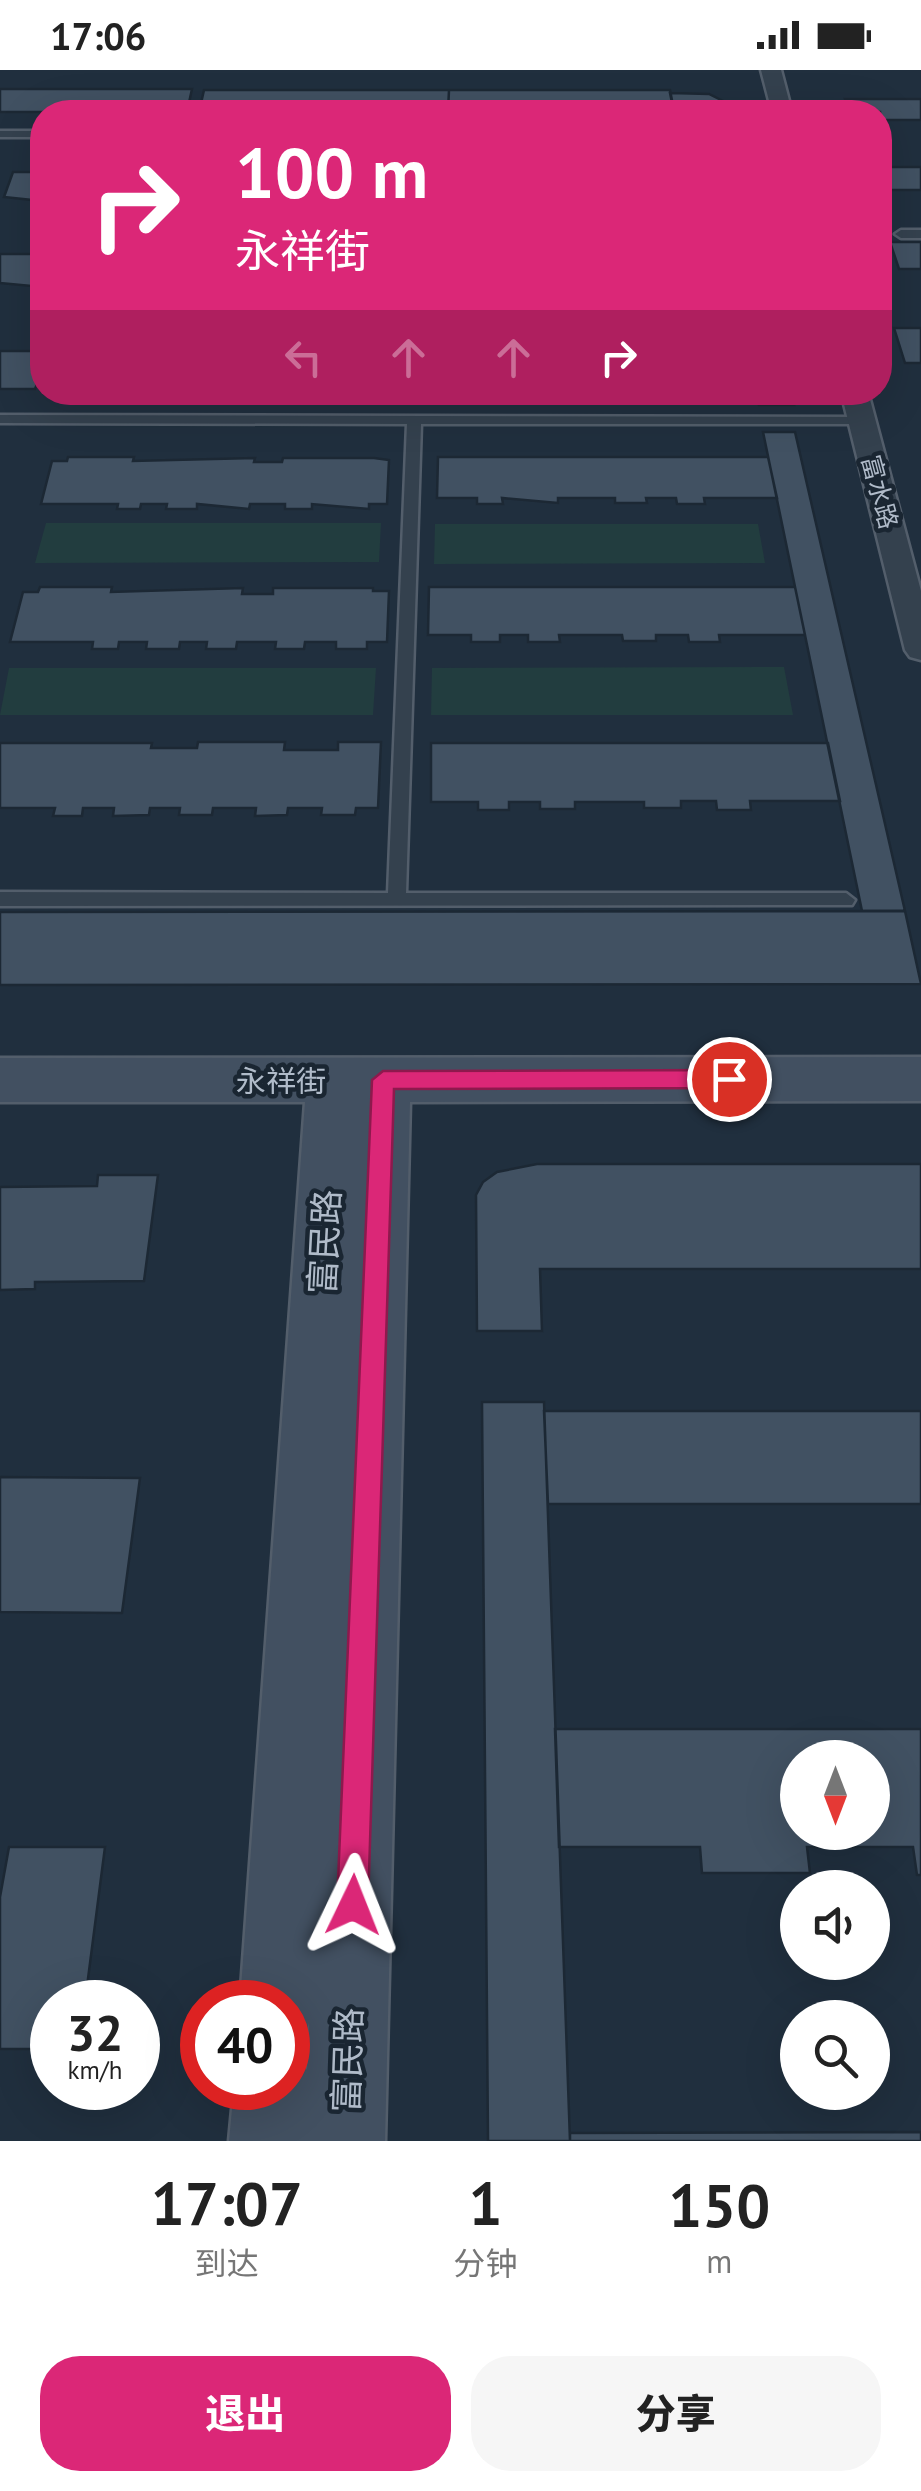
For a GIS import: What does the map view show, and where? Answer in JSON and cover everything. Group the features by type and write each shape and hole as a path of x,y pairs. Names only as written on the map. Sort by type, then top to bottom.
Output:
{"street":[{"path":"770,70 779,100"},
{"name":"富水路","path":"858,406 921,650"},
{"name":"永祥街","path":"0,1080 921,1079"},
{"name":"富民路","path":"280,1980 358,1080"},
{"name":"富民路","path":"344,2141 358,1080"},
{"path":"270,2141 272,2110"}],"lane":[{"path":"0,134 30,134"},
{"path":"901,234 921,234"},
{"path":"0,419 414,419 858,406"},
{"path":"397,900 414,419"},
{"path":"0,898 846,900"}],"green space":[{"path":"46,523 381,523 379,562 35,563"},
{"path":"435,524 758,524 765,563 434,564"},
{"path":"784,667 793,715 431,715 432,668"},
{"path":"9,668 376,668 373,715 0,715"}],"building":[{"path":"0,89 192,89 190,100 30,100 30,112 0,112"},
{"path":"204,90 449,90 449,100 202,100"},
{"path":"449,90 670,90 672,100 449,100"},
{"path":"670,93 709,94 721,100 671,100"},
{"path":"921,99 921,120 892,120 892,100 845,100"},
{"path":"892,167 921,167 921,190 892,190"},
{"path":"13,172 30,172 30,200 4,197"},
{"path":"892,242 921,242 921,269 899,269"},
{"path":"0,254 30,254 30,286 0,283"},
{"path":"894,328 921,328 921,363 905,363"},
{"path":"0,351 30,351 30,389 0,389"},
{"path":"763,432 795,432 905,911 862,911"},
{"path":"68,457 134,457 133,461 389,460 387,504 369,504 369,509 312,504 312,509 285,509 285,504 250,504 249,509 197,504 197,509 166,509 167,504 141,504 140,509 117,509 118,504 41,504 52,461 67,461"},
{"path":"438,457 768,457 777,498 704,498 705,504 677,504 676,498 615,503 615,498 558,498 558,503 502,498 503,504 477,504 477,498 437,498"},
{"path":"40,587 112,587 111,592 243,588 242,594 273,594 273,588 373,588 389,591 387,642 367,642 367,649 336,649 336,642 305,642 304,649 275,649 276,642 237,642 236,649 206,649 207,642 180,642 179,649 146,649 147,642 119,642 118,649 92,649 93,642 10,642 23,592 38,592"},
{"path":"429,587 795,587 805,635 719,635 720,642 689,642 688,635 656,635 656,641 623,641 622,635 559,635 560,642 528,642 528,635 500,635 500,642 471,642 471,635 428,635"},
{"path":"198,742 285,742 284,750 338,750 338,742 381,742 378,808 356,808 355,815 321,815 322,808 288,808 287,815 255,816 256,808 213,808 212,815 179,815 180,808 150,808 149,815 113,816 114,808 83,808 82,816 53,816 55,808 0,808 0,743 152,743 151,748 197,748"},
{"path":"431,743 828,743 840,801 750,801 751,810 717,810 716,801 681,801 681,808 644,808 644,802 575,802 575,809 540,809 540,802 509,802 509,810 478,810 478,802 431,802"},
{"path":"905,911 921,984 0,985 0,912"},
{"path":"537,1164 921,1164 921,1269 540,1269 542,1331 477,1331 476,1195 483,1182 497,1172"},
{"path":"98,1175 158,1175 144,1281 35,1282 35,1289 0,1290 0,1187 97,1186"},
{"path":"482,1402 544,1402 570,2141 488,2141"},
{"path":"544,1411 921,1411 921,1504 548,1504"},
{"path":"0,1477 140,1478 122,1613 0,1612"},
{"path":"555,1729 921,1729 921,1875 917,1875 913,1847 890,1847 890,1740 780,1740 780,1850 807,1850 810,1870 702,1873 700,1847 559,1847"},
{"path":"9,1847 105,1847 88,1980 30,1980 30,2049 0,2049 0,1897"},
{"path":"921,2132 921,2141 570,2141 570,2133"}],"route":[{"path":"353,1905 383,1080 729,1079"}]}
